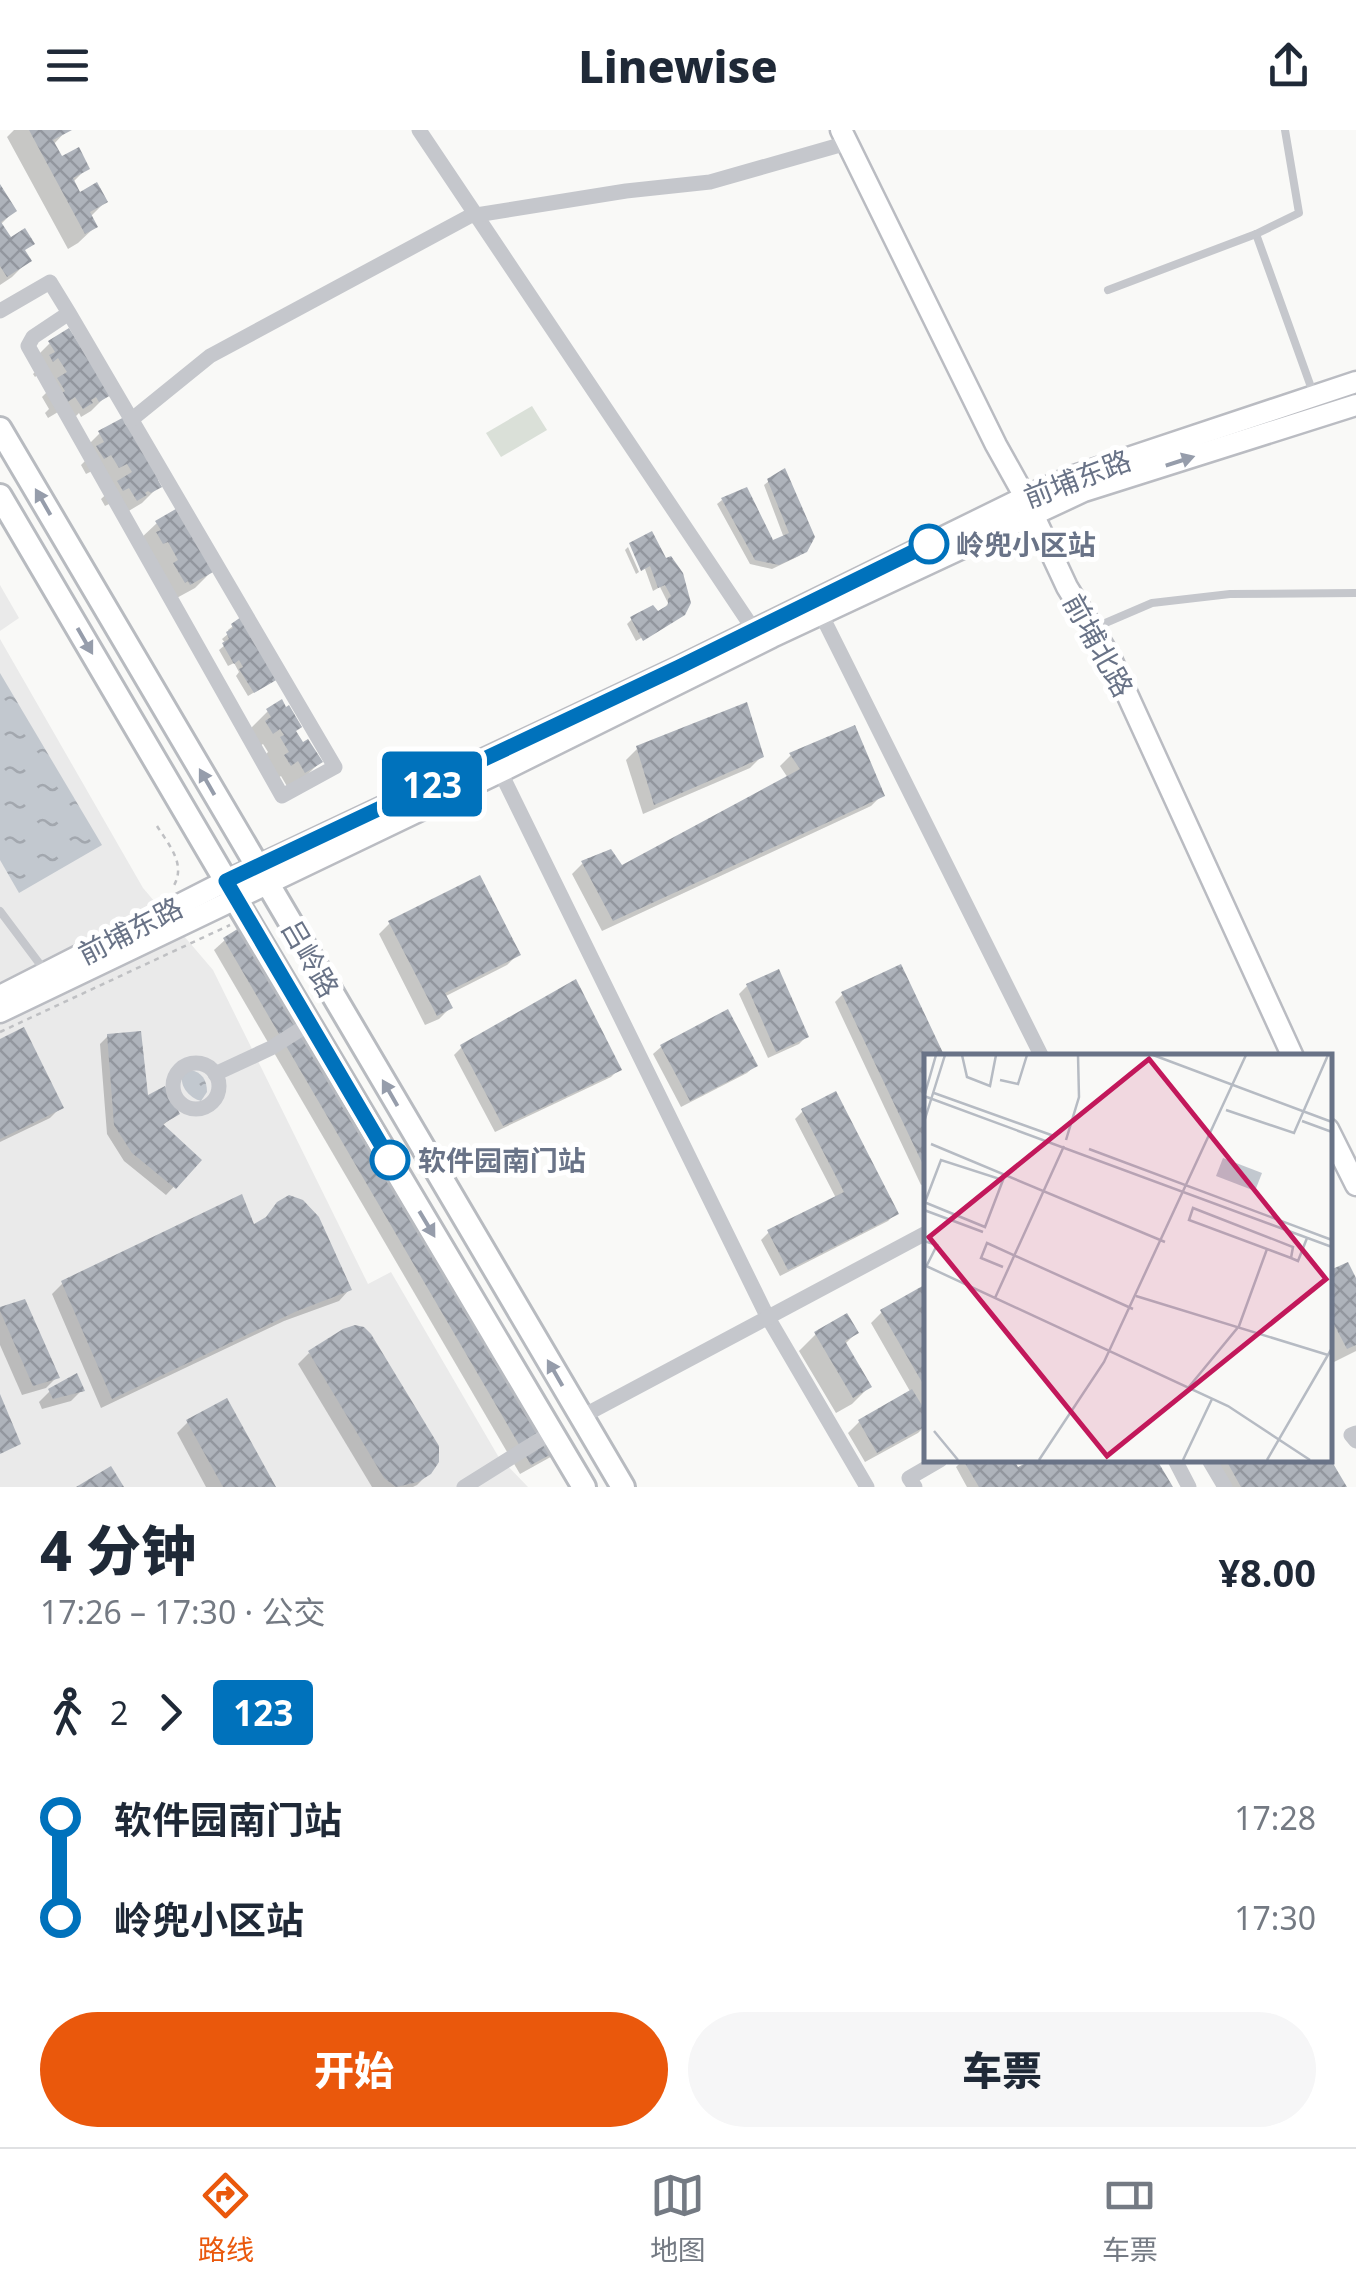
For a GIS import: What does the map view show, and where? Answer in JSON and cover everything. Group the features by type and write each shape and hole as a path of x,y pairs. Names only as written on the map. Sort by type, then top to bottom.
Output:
{"main road":[{"name":"前埔北路","path":"844,136 1067,587 1111,659 1292,1054"},
{"name":"前埔东路","path":"0,1012 236,899 262,875 1028,506 1074,476 1356,382"},
{"name":"前埔东路","path":"1028,506 1356,404"},
{"name":"吕岭路","path":"0,430 623,1487"},
{"name":"吕岭路","path":"0,496 584,1487"},
{"name":"前埔东路","path":"0,996 46,973 236,899"},
{"path":"1331,1135 1356,1186"}],"street":[{"path":"420,130 758,636"},
{"path":"131,420 210,356 470,216 710,182 844,136"},
{"path":"0,311 50,282 335,767 282,796 28,346 33,336 68,313"},
{"path":"818,607 1041,1054"},
{"path":"496,764 767,1316 867,1487"},
{"path":"215,1074 270,1048 308,1024"},
{"path":"580,1417 924,1233"},
{"path":"464,1487 552,1432"},
{"path":"1356,1433 1351,1435 1356,1441"},
{"path":"915,1487 909,1478 937,1462"},
{"path":"1175,1462 1189,1487"},
{"path":"1210,1462 1225,1487"}],"lane":[{"path":"1108,290 1256,234 1299,213 1286,130"},
{"path":"1256,234 1312,387"},
{"path":"1092,629 1152,603 1230,594 1356,593"},
{"path":"0,911 3,922 46,973"}],"path":[{"path":"157,826 178,860 178,879 172,888"},
{"path":"0,1032 236,899"}],"shaded area":[{"path":"532,406 547,430 501,457 486,433"},
{"path":"0,585 19,618 0,631"},
{"path":"0,639 143,888 213,970 368,1284 391,1272 498,1456 528,1487 0,1487"}],"water":[{"path":"0,673 102,845 19,893 0,860"},
{"path":"190,1070 201,1075 206,1084 207,1092 201,1101 183,1086 184,1072"}],"building":[{"path":"29,130 72,130 53,140 62,156 79,147 90,169 73,178 80,192 97,182 108,202 90,212 98,227 85,234"},
{"path":"0,184 17,211 1,222 11,237 25,228 35,244 25,250 32,261 7,277 0,266"},
{"path":"69,328 111,395 99,402 96,397 83,409 75,397 66,403 60,394 65,391 57,378 67,372 58,358 53,362 49,355 55,352 48,341"},
{"path":"126,416 163,478 158,480 162,487 148,491 137,501 129,488 123,491 117,481 132,472 127,464 119,468 111,455 104,459 96,446 104,442 98,431"},
{"path":"785,468 815,537 807,552 779,565 755,560 721,498 747,487 773,540 789,533 767,479"},
{"path":"181,506 215,571 190,585 173,563 178,560 168,542 163,544 156,532 161,530 155,521"},
{"path":"652,531 666,558 671,556 683,573 691,603 685,615 643,641 630,617 653,605 658,611 668,605 671,596 665,585 658,588 650,566 641,571 629,543"},
{"path":"241,617 278,679 254,693 239,669 243,667 239,660 234,664 222,643 229,639 226,632 233,628 231,624"},
{"path":"282,699 302,727 296,731 303,742 308,739 323,762 305,773 298,761 291,766 284,755 289,752 280,729 273,734 265,721 271,717 266,709"},
{"path":"747,702 764,757 654,805 636,746"},
{"path":"855,725 885,796 613,921 581,861 611,849 622,865 800,769 789,753"},
{"path":"480,875 521,955 445,993 453,1008 437,1016 388,921"},
{"path":"257,917 570,1444 531,1465 223,938"},
{"path":"901,964 944,1054 924,1054 924,1167 841,992"},
{"path":"779,969 809,1037 776,1052 746,984"},
{"path":"576,979 622,1070 503,1126 460,1045"},
{"path":"728,1009 758,1066 690,1101 660,1045"},
{"path":"24,1027 64,1108 0,1139 0,1039"},
{"path":"141,1031 148,1095 165,1086 180,1114 163,1124 202,1160 176,1189 132,1153 114,1125 107,1034"},
{"path":"836,1091 899,1214 788,1270 767,1230 844,1192 801,1109"},
{"path":"242,1194 254,1224 289,1195 303,1200 319,1217 352,1290 297,1311 112,1399 61,1281"},
{"path":"1348,1262 1356,1278 1356,1345 1347,1349 1331,1319 1331,1270"},
{"path":"924,1285 924,1386 880,1310"},
{"path":"25,1299 60,1378 33,1386 0,1311 0,1307"},
{"path":"847,1313 859,1333 845,1341 872,1387 853,1398 814,1332"},
{"path":"355,1325 371,1334 439,1446 439,1462 431,1474 418,1482 396,1487 384,1478 308,1351"},
{"path":"77,1373 85,1391 53,1399 48,1389"},
{"path":"912,1389 924,1409 924,1427 877,1453 858,1420"},
{"path":"0,1394 21,1444 0,1454"},
{"path":"227,1398 276,1487 223,1487 186,1420"},
{"path":"1331,1460 1347,1487 1241,1487 1227,1462"},
{"path":"964,1462 1015,1462 1018,1467 1028,1462 1158,1462 1173,1487 979,1487"},
{"path":"111,1466 124,1487 76,1487"}],"bus line":[{"name":"123","path":"390,1160 226,881 929,544"}],"place":[{"name":"岭兜小区站","path":"929,544"},
{"name":"软件园南门站","path":"390,1160"}]}
